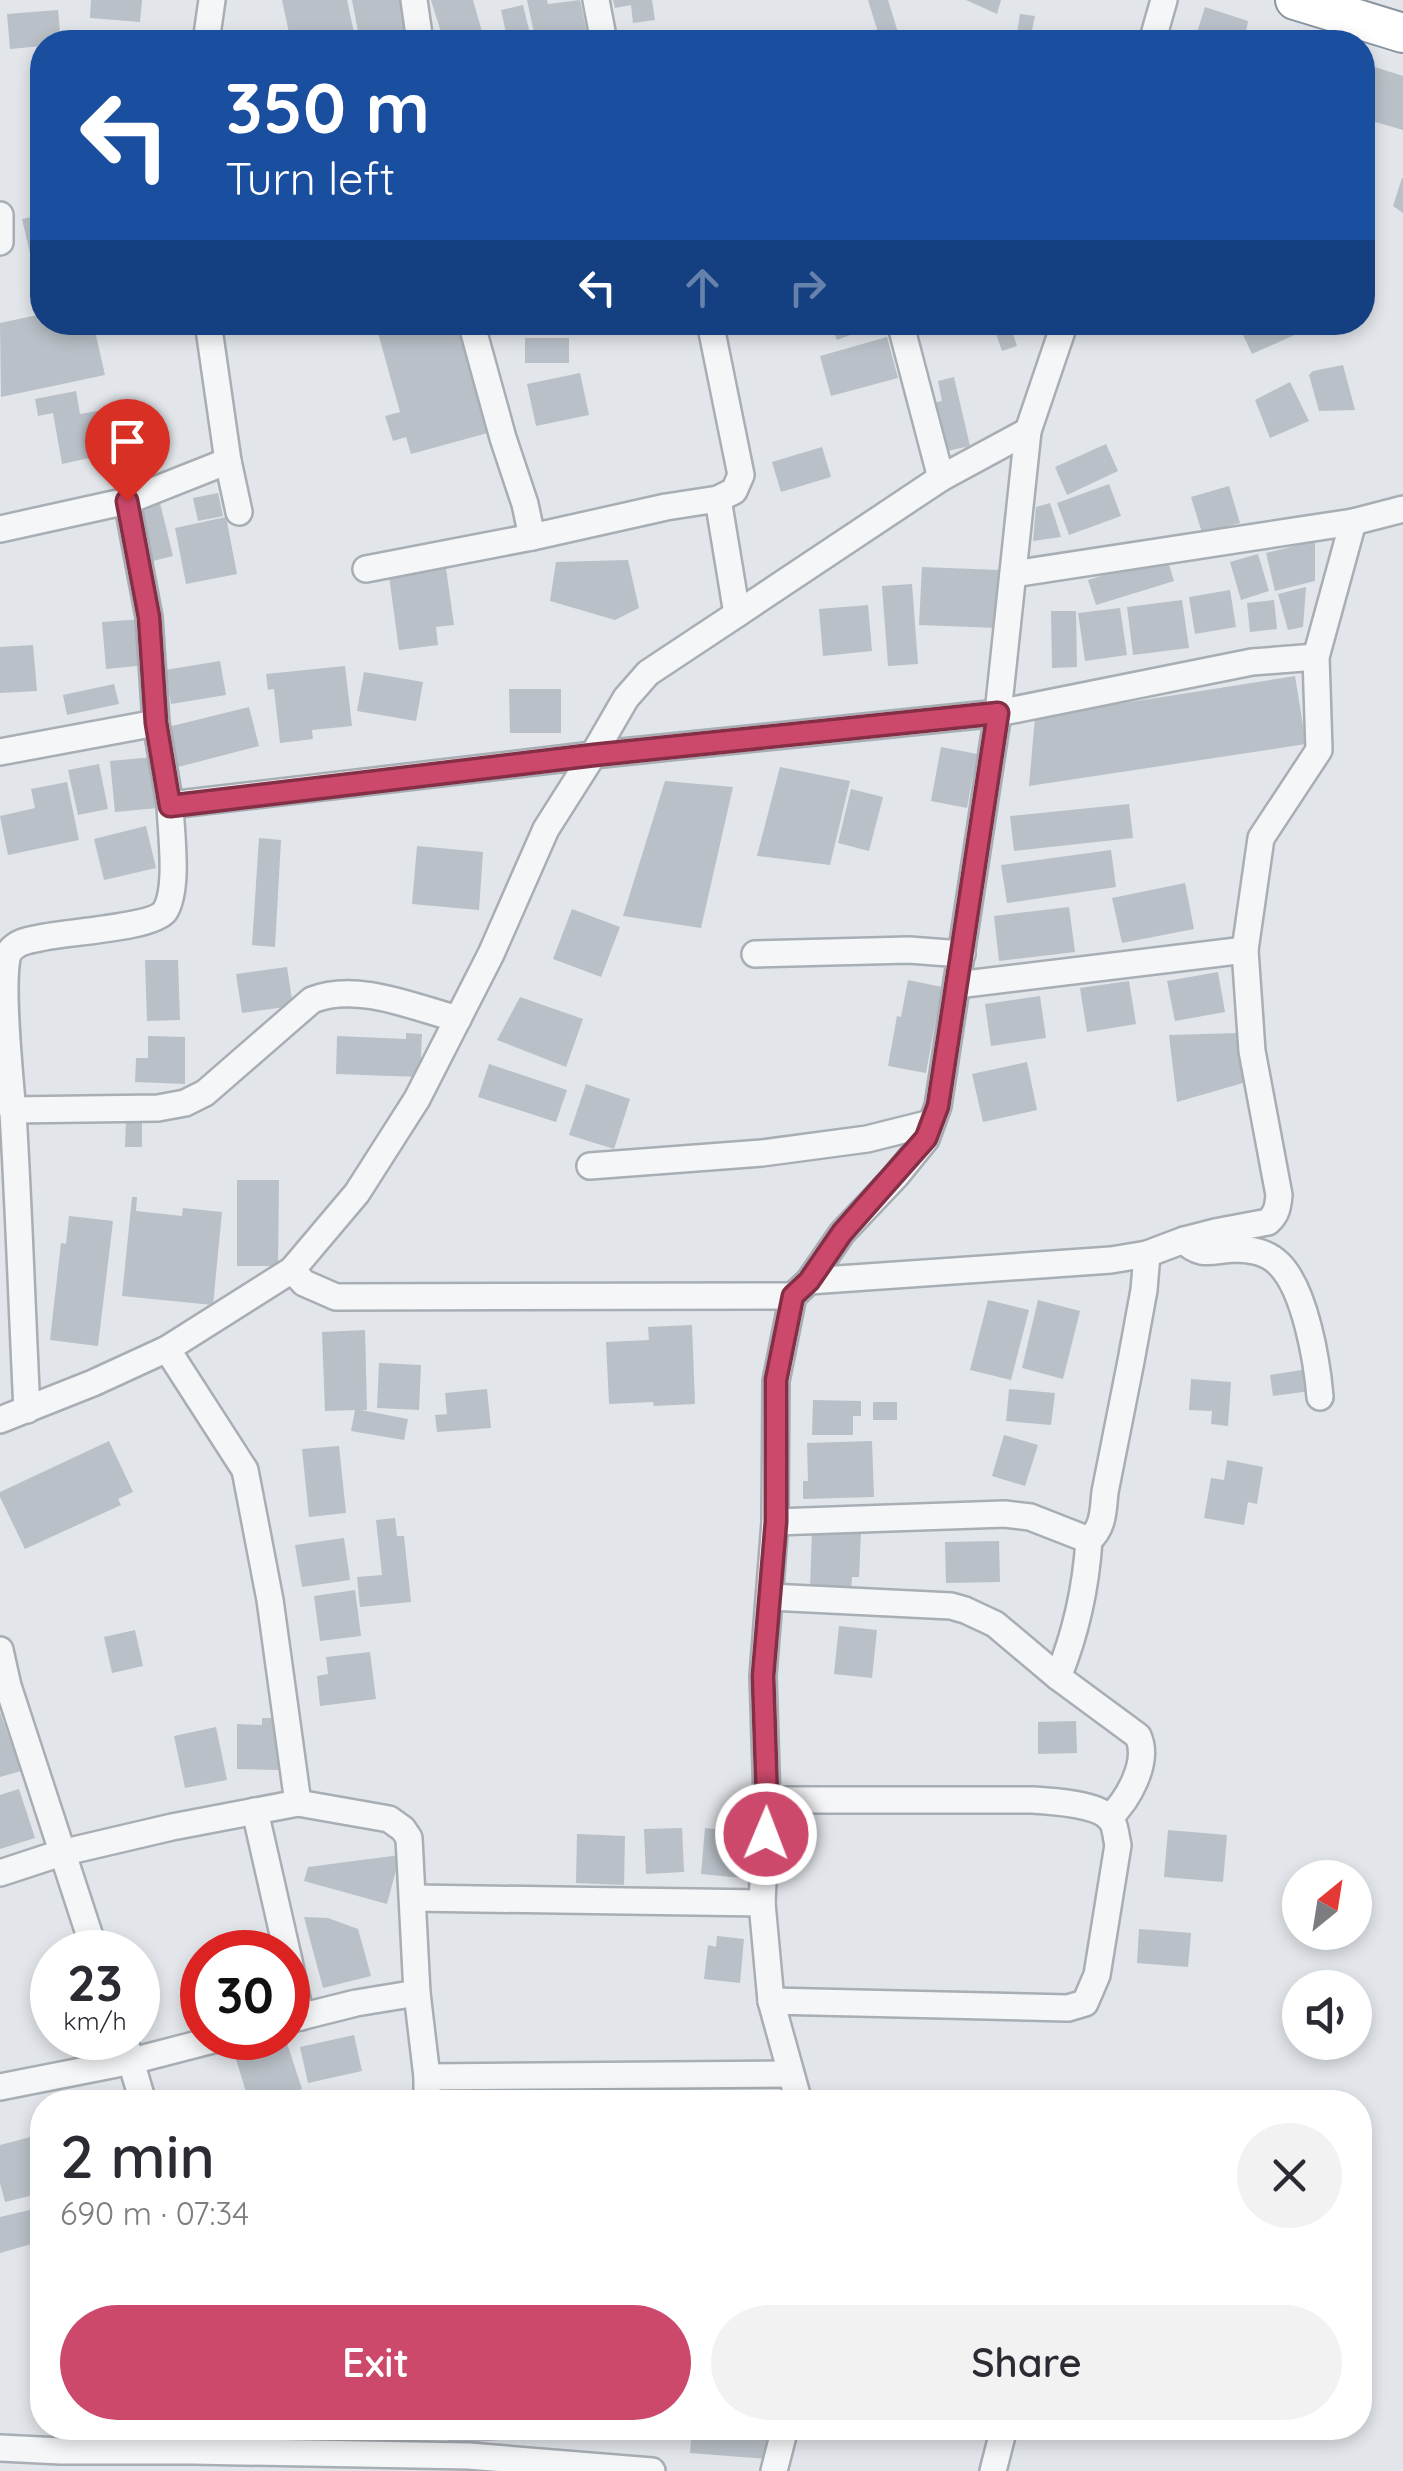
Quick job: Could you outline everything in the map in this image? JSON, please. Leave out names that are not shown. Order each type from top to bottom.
[{"type":"highway","points":[[1295,0],[1403,33]]},
{"type":"highway","points":[[1343,0],[1403,20]]},
{"type":"street","points":[[208,30],[212,0]]},
{"type":"street","points":[[414,0],[418,30]]},
{"type":"street","points":[[596,0],[602,30]]},
{"type":"street","points":[[1155,30],[1164,0]]},
{"type":"street","points":[[0,215],[0,242]]},
{"type":"street","points":[[210,335],[239,512]]},
{"type":"street","points":[[475,335],[532,537]]},
{"type":"street","points":[[366,570],[718,499],[734,491],[741,476],[713,335]]},
{"type":"street","points":[[903,335],[941,478]]},
{"type":"street","points":[[795,2090],[771,2001],[762,1903],[767,1800],[763,1676],[776,1522],[776,1380],[801,1288],[842,1233],[926,1138],[938,1106],[998,713],[1028,431],[1061,335]]},
{"type":"street","points":[[0,1420],[166,1349],[292,1270],[357,1193],[417,1099],[491,954],[546,829],[626,698],[648,674],[941,478],[1028,431]]},
{"type":"street","points":[[0,529],[127,501],[228,461]]},
{"type":"street","points":[[718,499],[737,614]]},
{"type":"street","points":[[27,1410],[12,1110],[2,1031],[2,969],[8,953],[20,942],[136,926],[160,916],[172,886],[170,806],[156,723],[149,617],[127,501]]},
{"type":"street","points":[[1013,574],[1353,522],[1403,510]]},
{"type":"street","points":[[292,1270],[304,1282],[336,1298],[801,1288],[1111,1260],[1268,1222],[1278,1206],[1279,1194],[1252,1051],[1245,950],[1261,838],[1319,750],[1316,657],[1353,522]]},
{"type":"street","points":[[170,806],[594,755],[998,713],[1252,662],[1316,657]]},
{"type":"street","points":[[0,752],[156,723]]},
{"type":"street","points":[[755,954],[909,950],[962,954]]},
{"type":"street","points":[[957,985],[1245,950]]},
{"type":"street","points":[[12,1110],[158,1108],[185,1103],[205,1093],[312,1000],[331,994],[364,994],[458,1018]]},
{"type":"street","points":[[590,1166],[867,1139],[931,1123]]},
{"type":"street","points":[[1184,1240],[1198,1252],[1252,1250],[1269,1256],[1282,1267],[1306,1318],[1320,1397]]},
{"type":"street","points":[[1058,1677],[1086,1581],[1089,1540],[1102,1521],[1144,1290],[1147,1254]]},
{"type":"street","points":[[166,1349],[245,1470],[270,1600],[298,1803]]},
{"type":"street","points":[[776,1522],[1005,1514],[1030,1517],[1089,1540]]},
{"type":"street","points":[[770,1597],[951,1606],[995,1624],[1058,1677],[1134,1732],[1141,1742],[1142,1752],[1130,1792],[1109,1818]]},
{"type":"street","points":[[0,1650],[4,1688],[88,1930]]},
{"type":"street","points":[[767,1800],[1034,1800],[1105,1814],[1114,1824],[1118,1846],[1097,1975],[1085,2003],[1068,2008],[771,2001]]},
{"type":"street","points":[[0,1873],[61,1852],[298,1803],[382,1818],[396,1823],[409,1838],[416,1993],[427,2090],[790,2074]]},
{"type":"street","points":[[255,1812],[282,1930]]},
{"type":"street","points":[[413,1898],[762,1903]]},
{"type":"street","points":[[310,2015],[416,1993]]},
{"type":"street","points":[[0,2087],[91,2060]]},
{"type":"street","points":[[131,2060],[140,2090]]},
{"type":"street","points":[[0,2448],[104,2461],[187,2440]]},
{"type":"street","points":[[199,2440],[379,2462],[652,2471]]},
{"type":"street","points":[[774,2471],[782,2440]]},
{"type":"street","points":[[993,2471],[1001,2440]]},
{"type":"building","points":[[91,0],[142,0],[140,22],[90,18]]},
{"type":"building","points":[[282,0],[347,0],[353,30],[288,30]]},
{"type":"building","points":[[352,0],[403,0],[408,30],[358,30]]},
{"type":"building","points":[[431,0],[473,0],[482,30],[440,30]]},
{"type":"building","points":[[527,0],[547,0],[548,4],[580,0],[586,30],[533,30]]},
{"type":"building","points":[[613,0],[652,0],[655,20],[633,23],[631,5],[615,8]]},
{"type":"building","points":[[868,0],[888,0],[897,30],[877,30]]},
{"type":"building","points":[[966,0],[1001,0],[997,14]]},
{"type":"building","points":[[523,5],[529,30],[505,30],[501,10]]},
{"type":"building","points":[[1205,7],[1248,21],[1246,30],[1198,30]]},
{"type":"building","points":[[58,10],[60,30],[30,30],[30,47],[10,49],[7,14]]},
{"type":"building","points":[[1020,14],[1035,16],[1032,30],[1017,30]]},
{"type":"building","points":[[1375,67],[1403,76],[1403,130],[1375,122]]},
{"type":"building","points":[[1403,178],[1403,213],[1393,206]]},
{"type":"building","points":[[30,217],[30,253],[22,219]]},
{"type":"building","points":[[30,317],[30,335],[96,335],[105,375],[1,397],[0,323]]},
{"type":"building","points":[[379,335],[468,335],[495,431],[411,454],[406,437],[393,441],[385,416],[400,412]]},
{"type":"building","points":[[996,335],[1013,335],[1017,346],[1002,351]]},
{"type":"building","points":[[1243,335],[1294,335],[1252,354]]},
{"type":"building","points":[[887,337],[898,378],[831,396],[820,356]]},
{"type":"building","points":[[525,338],[569,338],[569,363],[525,363]]},
{"type":"building","points":[[1343,365],[1355,410],[1319,411],[1309,375]]},
{"type":"building","points":[[580,373],[589,415],[536,426],[527,384]]},
{"type":"building","points":[[954,377],[970,446],[943,452],[932,403],[942,401],[938,381]]},
{"type":"building","points":[[1290,382],[1309,421],[1270,438],[1255,400]]},
{"type":"building","points":[[76,391],[80,414],[115,408],[122,451],[62,464],[53,413],[38,416],[35,399]]},
{"type":"building","points":[[1106,444],[1118,471],[1067,495],[1055,467]]},
{"type":"building","points":[[822,447],[831,477],[781,492],[772,462]]},
{"type":"building","points":[[1109,484],[1121,516],[1069,535],[1057,503]]},
{"type":"building","points":[[1229,486],[1240,523],[1202,533],[1191,497]]},
{"type":"building","points":[[218,493],[223,516],[198,521],[193,498]]},
{"type":"building","points":[[160,503],[173,556],[149,562],[136,509]]},
{"type":"building","points":[[1050,503],[1061,537],[1033,541],[1036,507]]},
{"type":"building","points":[[226,517],[237,574],[186,584],[175,528]]},
{"type":"building","points":[[1315,541],[1315,581],[1275,591],[1266,553]]},
{"type":"building","points":[[1258,554],[1269,591],[1241,600],[1230,562]]},
{"type":"building","points":[[1166,555],[1174,581],[1096,605],[1088,580]]},
{"type":"building","points":[[628,560],[639,608],[615,620],[550,601],[556,562]]},
{"type":"building","points":[[922,567],[1000,570],[998,628],[919,625]]},
{"type":"building","points":[[446,568],[454,625],[436,627],[438,645],[399,650],[389,576]]},
{"type":"building","points":[[912,584],[918,664],[888,666],[882,586]]},
{"type":"building","points":[[1306,587],[1303,627],[1288,630],[1278,594]]},
{"type":"building","points":[[1230,590],[1236,627],[1195,634],[1189,597]]},
{"type":"building","points":[[1182,600],[1189,648],[1133,655],[1127,607]]},
{"type":"building","points":[[1274,600],[1277,629],[1250,632],[1247,603]]},
{"type":"building","points":[[868,605],[872,651],[823,656],[819,609]]},
{"type":"building","points":[[1120,608],[1127,655],[1085,661],[1078,613]]},
{"type":"building","points":[[1051,611],[1076,611],[1077,667],[1052,668]]},
{"type":"building","points":[[143,619],[147,665],[106,669],[102,622]]},
{"type":"building","points":[[33,645],[37,691],[0,693],[0,647]]},
{"type":"building","points":[[220,661],[226,695],[171,704],[165,670]]},
{"type":"building","points":[[345,666],[352,726],[312,730],[313,739],[280,743],[274,689],[268,690],[266,674]]},
{"type":"building","points":[[364,672],[423,682],[416,721],[357,711]]},
{"type":"building","points":[[1295,676],[1306,744],[1029,786],[1035,717]]},
{"type":"building","points":[[114,684],[119,704],[67,715],[63,695]]},
{"type":"building","points":[[509,689],[561,689],[561,733],[510,733]]},
{"type":"building","points":[[249,707],[259,746],[178,767],[168,727]]},
{"type":"building","points":[[941,747],[977,754],[967,808],[931,801]]},
{"type":"building","points":[[154,757],[158,808],[115,812],[110,761]]},
{"type":"building","points":[[99,764],[108,809],[78,815],[68,770]]},
{"type":"building","points":[[780,767],[850,781],[830,865],[757,856]]},
{"type":"building","points":[[665,781],[733,787],[701,928],[623,916]]},
{"type":"building","points":[[67,782],[79,840],[8,855],[0,816],[35,808],[31,789]]},
{"type":"building","points":[[851,789],[883,797],[869,851],[838,843]]},
{"type":"building","points":[[1129,804],[1133,838],[1014,851],[1010,816]]},
{"type":"building","points":[[146,826],[156,868],[104,880],[94,839]]},
{"type":"building","points":[[259,838],[281,840],[275,947],[252,945]]},
{"type":"building","points":[[417,846],[483,852],[479,910],[412,904]]},
{"type":"building","points":[[1111,850],[1116,887],[1007,903],[1001,865]]},
{"type":"building","points":[[1185,883],[1194,929],[1122,943],[1112,898]]},
{"type":"building","points":[[1069,907],[1075,952],[999,961],[994,916]]},
{"type":"building","points":[[572,909],[620,927],[601,977],[553,959]]},
{"type":"building","points":[[145,960],[178,960],[180,1020],[147,1021]]},
{"type":"building","points":[[287,967],[293,1006],[242,1013],[236,974]]},
{"type":"building","points":[[1218,972],[1225,1012],[1175,1021],[1167,981]]},
{"type":"building","points":[[908,980],[942,987],[926,1073],[888,1066]]},
{"type":"building","points":[[1129,981],[1136,1024],[1087,1032],[1080,988]]},
{"type":"building","points":[[1040,996],[1046,1038],[991,1046],[985,1004]]},
{"type":"building","points":[[520,997],[583,1019],[566,1067],[497,1040]]},
{"type":"building","points":[[406,1033],[422,1034],[420,1077],[336,1074],[337,1036],[406,1039]]},
{"type":"building","points":[[1239,1033],[1243,1083],[1177,1102],[1169,1035]]},
{"type":"building","points":[[148,1036],[185,1037],[185,1084],[135,1082],[136,1058],[148,1058]]},
{"type":"building","points":[[1027,1062],[1037,1110],[983,1122],[972,1074]]},
{"type":"building","points":[[489,1064],[567,1090],[556,1122],[478,1097]]},
{"type":"building","points":[[586,1084],[630,1099],[614,1149],[569,1135]]},
{"type":"building","points":[[126,1118],[142,1118],[142,1147],[125,1147]]},
{"type":"building","points":[[237,1180],[279,1180],[278,1266],[237,1266]]},
{"type":"building","points":[[132,1197],[137,1197],[136,1211],[182,1216],[183,1208],[222,1212],[213,1305],[122,1296]]},
{"type":"building","points":[[69,1216],[113,1221],[98,1346],[50,1340],[61,1243],[66,1244]]},
{"type":"building","points":[[988,1300],[1029,1310],[1011,1380],[970,1370]]},
{"type":"building","points":[[1038,1300],[1080,1311],[1063,1379],[1022,1368]]},
{"type":"building","points":[[692,1325],[695,1404],[609,1404],[606,1342],[649,1340],[648,1327]]},
{"type":"building","points":[[365,1330],[367,1410],[361,1410],[408,1419],[404,1440],[351,1431],[355,1410],[325,1411],[322,1332]]},
{"type":"building","points":[[379,1363],[421,1365],[419,1410],[377,1408]]},
{"type":"building","points":[[1308,1369],[1311,1391],[1273,1396],[1270,1375]]},
{"type":"building","points":[[1191,1379],[1231,1382],[1228,1426],[1211,1424],[1212,1411],[1189,1410]]},
{"type":"building","points":[[487,1389],[491,1428],[437,1432],[435,1415],[447,1414],[445,1393]]},
{"type":"building","points":[[1009,1389],[1055,1393],[1051,1425],[1006,1421]]},
{"type":"building","points":[[813,1400],[861,1401],[861,1416],[853,1416],[853,1435],[812,1435]]},
{"type":"building","points":[[873,1402],[897,1402],[897,1420],[873,1420]]},
{"type":"building","points":[[1004,1435],[1038,1445],[1025,1486],[992,1476]]},
{"type":"building","points":[[109,1441],[133,1492],[118,1499],[121,1505],[25,1549],[0,1492]]},
{"type":"building","points":[[872,1441],[874,1497],[803,1499],[803,1481],[808,1481],[807,1443]]},
{"type":"building","points":[[339,1446],[346,1513],[309,1517],[302,1449]]},
{"type":"building","points":[[1227,1460],[1263,1467],[1257,1504],[1248,1502],[1244,1525],[1204,1518],[1211,1478],[1224,1480]]},
{"type":"building","points":[[395,1518],[397,1536],[404,1536],[411,1602],[360,1607],[357,1577],[382,1575],[376,1520]]},
{"type":"building","points":[[812,1530],[861,1532],[859,1577],[852,1577],[851,1592],[810,1590]]},
{"type":"building","points":[[344,1538],[350,1580],[302,1587],[295,1545]]},
{"type":"building","points":[[999,1541],[1000,1582],[946,1583],[945,1542]]},
{"type":"building","points":[[355,1590],[361,1636],[320,1641],[314,1596]]},
{"type":"building","points":[[839,1626],[877,1630],[872,1678],[834,1674]]},
{"type":"building","points":[[135,1630],[143,1666],[112,1673],[104,1637]]},
{"type":"building","points":[[370,1652],[376,1699],[320,1706],[317,1676],[328,1674],[326,1657]]},
{"type":"building","points":[[0,1712],[21,1771],[0,1777]]},
{"type":"building","points":[[262,1718],[280,1718],[279,1770],[237,1769],[237,1724],[262,1725]]},
{"type":"building","points":[[1076,1721],[1077,1753],[1038,1754],[1038,1722]]},
{"type":"building","points":[[216,1727],[227,1780],[185,1788],[174,1736]]},
{"type":"building","points":[[19,1789],[35,1838],[0,1849],[0,1795]]},
{"type":"building","points":[[682,1828],[684,1872],[646,1874],[644,1829]]},
{"type":"building","points":[[705,1828],[746,1832],[742,1878],[701,1874]]},
{"type":"building","points":[[1168,1830],[1227,1835],[1223,1882],[1164,1877]]},
{"type":"building","points":[[577,1834],[625,1836],[624,1885],[576,1883]]},
{"type":"building","points":[[400,1855],[387,1904],[304,1881],[308,1867]]},
{"type":"building","points":[[304,1917],[328,1918],[358,1929],[371,1976],[323,1988]]},
{"type":"building","points":[[1139,1929],[1191,1933],[1188,1967],[1137,1963]]},
{"type":"building","points":[[717,1936],[744,1939],[740,1983],[704,1979],[708,1945],[716,1947]]},
{"type":"building","points":[[354,2035],[362,2071],[308,2083],[303,2060],[310,2060],[310,2045]]},
{"type":"building","points":[[236,2060],[293,2060],[302,2089],[299,2090],[245,2090]]},
{"type":"building","points":[[30,2137],[30,2196],[5,2202],[0,2183],[0,2145]]},
{"type":"building","points":[[30,2210],[30,2244],[0,2253],[0,2217]]},
{"type":"building","points":[[448,2440],[500,2440],[448,2444]]},
{"type":"building","points":[[691,2440],[769,2440],[767,2459],[690,2453]]},
{"type":"route","points":[[127,501],[149,617],[156,723],[170,806],[594,755],[998,713],[938,1106],[926,1138],[842,1233],[809,1281],[793,1296],[776,1380],[776,1522],[763,1676],[766,1834]]}]
